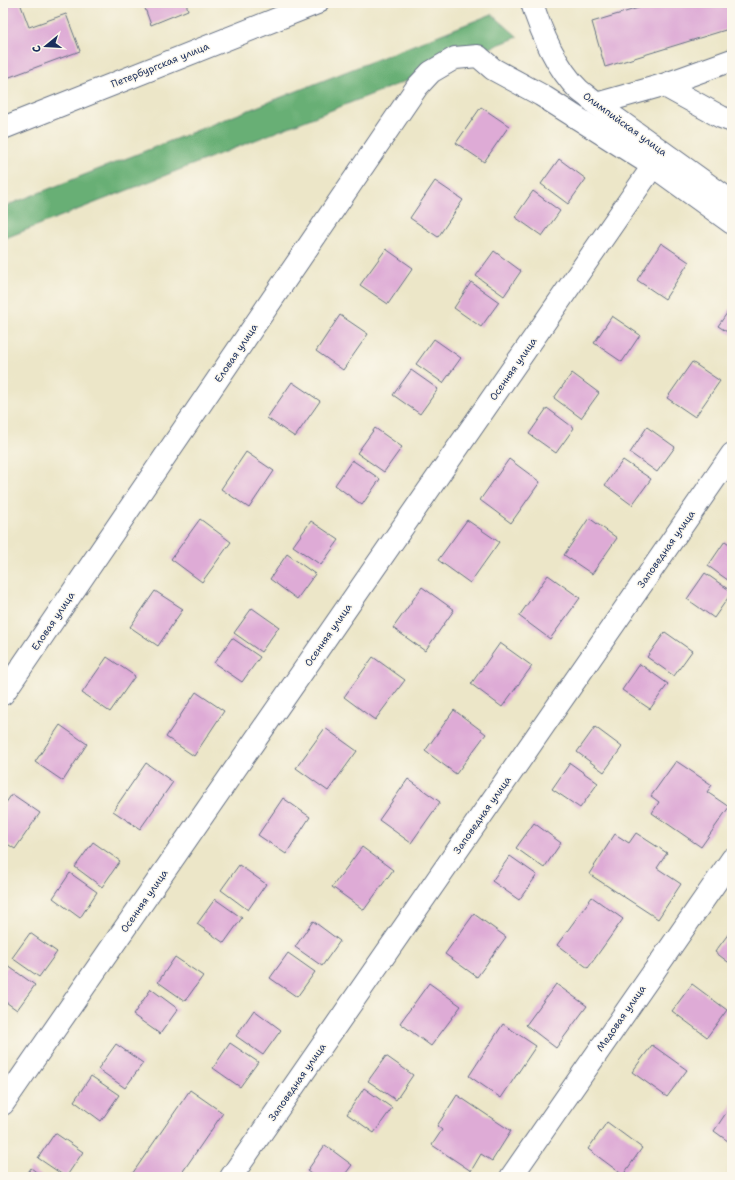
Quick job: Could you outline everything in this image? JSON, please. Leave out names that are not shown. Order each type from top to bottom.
[{"type":"street","name":"Петербургская улица","points":[[3,128],[317,3]]},
{"type":"street","name":"Олимпийская улица","points":[[532,3],[549,46],[562,69],[578,89],[596,104],[732,202]]},
{"type":"street","name":"Еловая улица","points":[[3,694],[417,88],[431,72],[454,58],[478,56],[493,69]]},
{"type":"street","points":[[596,104],[663,85],[732,60]]},
{"type":"street","name":"Олимпийская улица","points":[[493,69],[541,95],[653,166],[732,223]]},
{"type":"street","points":[[663,85],[721,117],[732,121]]},
{"type":"street","name":"Осенняя улица","points":[[3,1104],[653,166]]},
{"type":"street","name":"Заповедная улица","points":[[231,1177],[732,454]]},
{"type":"street","name":"Медовая улица","points":[[511,1177],[732,859]]},
{"type":"green space","points":[[492,14],[518,37],[3,239],[3,207]]},
{"type":"building","points":[[3,3],[20,3],[29,27],[66,14],[80,51],[7,78],[3,69]]},
{"type":"building","points":[[143,3],[186,3],[188,10],[151,25]]},
{"type":"building","points":[[655,3],[732,3],[732,28],[605,67],[592,22]]},
{"type":"building","points":[[481,107],[509,126],[484,162],[456,143]]},
{"type":"building","points":[[559,159],[586,179],[568,204],[541,184]]},
{"type":"building","points":[[435,181],[463,200],[438,237],[410,218]]},
{"type":"building","points":[[533,191],[560,211],[542,236],[515,217]]},
{"type":"building","points":[[661,243],[689,262],[665,299],[637,280]]},
{"type":"building","points":[[386,249],[413,268],[388,304],[360,285]]},
{"type":"building","points":[[494,251],[521,271],[504,296],[476,276]]},
{"type":"building","points":[[471,282],[499,302],[481,327],[454,308]]},
{"type":"building","points":[[732,306],[732,335],[718,326]]},
{"type":"building","points":[[340,315],[368,334],[343,370],[316,351]]},
{"type":"building","points":[[612,316],[640,335],[622,362],[594,343]]},
{"type":"building","points":[[434,339],[461,358],[443,383],[416,364]]},
{"type":"building","points":[[692,362],[720,381],[695,417],[667,398]]},
{"type":"building","points":[[411,370],[438,389],[420,414],[393,395]]},
{"type":"building","points":[[572,373],[599,393],[581,418],[554,398]]},
{"type":"building","points":[[292,382],[320,401],[295,437],[267,418]]},
{"type":"building","points":[[547,408],[574,428],[556,453],[529,434]]},
{"type":"building","points":[[647,427],[675,447],[657,472],[630,453]]},
{"type":"building","points":[[375,428],[402,447],[384,472],[357,453]]},
{"type":"building","points":[[246,452],[274,471],[249,508],[221,489]]},
{"type":"building","points":[[509,459],[540,482],[511,523],[480,500]]},
{"type":"building","points":[[352,460],[380,479],[362,505],[335,485]]},
{"type":"building","points":[[623,460],[651,479],[632,505],[605,485]]},
{"type":"building","points":[[589,518],[617,538],[592,574],[564,555]]},
{"type":"building","points":[[200,519],[231,542],[202,582],[171,559]]},
{"type":"building","points":[[467,520],[499,542],[470,583],[438,560]]},
{"type":"building","points":[[311,521],[339,540],[321,565],[293,546]]},
{"type":"building","points":[[725,541],[732,546],[732,583],[708,566]]},
{"type":"building","points":[[287,554],[315,574],[297,599],[270,579]]},
{"type":"building","points":[[705,573],[732,592],[714,618],[687,599]]},
{"type":"building","points":[[548,575],[580,598],[550,639],[519,616]]},
{"type":"building","points":[[422,587],[454,610],[425,651],[393,628]]},
{"type":"building","points":[[155,591],[183,609],[158,646],[130,627]]},
{"type":"building","points":[[252,608],[279,627],[261,652],[234,633]]},
{"type":"building","points":[[665,632],[692,651],[674,676],[647,657]]},
{"type":"building","points":[[232,638],[260,657],[242,682],[214,663]]},
{"type":"building","points":[[500,643],[532,666],[502,707],[471,684]]},
{"type":"building","points":[[107,657],[135,676],[110,712],[82,693]]},
{"type":"building","points":[[373,657],[405,680],[375,720],[344,697]]},
{"type":"building","points":[[640,664],[668,684],[650,709],[622,690]]},
{"type":"building","points":[[196,692],[224,711],[194,756],[166,737]]},
{"type":"building","points":[[454,710],[486,734],[456,774],[425,751]]},
{"type":"building","points":[[60,725],[87,744],[63,781],[35,762]]},
{"type":"building","points":[[595,727],[622,747],[604,772],[577,752]]},
{"type":"building","points":[[325,728],[357,751],[328,791],[296,768]]},
{"type":"building","points":[[676,761],[712,785],[707,792],[729,807],[701,847],[652,813],[659,802],[651,796]]},
{"type":"building","points":[[146,763],[173,782],[140,829],[113,811]]},
{"type":"building","points":[[570,763],[598,783],[580,808],[552,789]]},
{"type":"building","points":[[408,779],[440,802],[411,843],[379,820]]},
{"type":"building","points":[[12,794],[40,813],[15,849],[3,841],[3,807]]},
{"type":"building","points":[[283,798],[310,817],[286,854],[258,835]]},
{"type":"building","points":[[534,823],[561,843],[544,868],[516,848]]},
{"type":"building","points":[[636,833],[667,853],[657,868],[681,884],[658,919],[589,874],[615,834],[629,843]]},
{"type":"building","points":[[93,842],[120,861],[102,887],[75,867]]},
{"type":"building","points":[[362,847],[393,870],[364,910],[332,887]]},
{"type":"building","points":[[510,856],[537,875],[519,900],[492,881]]},
{"type":"building","points":[[239,865],[266,884],[248,910],[221,890]]},
{"type":"building","points":[[70,873],[97,892],[80,918],[53,898]]},
{"type":"building","points":[[592,897],[623,919],[588,968],[557,945]]},
{"type":"building","points":[[215,899],[242,918],[224,943],[197,924]]},
{"type":"building","points":[[474,914],[506,937],[477,977],[445,954]]},
{"type":"building","points":[[313,921],[340,941],[322,966],[295,947]]},
{"type":"building","points":[[732,929],[732,965],[715,952]]},
{"type":"building","points":[[30,933],[57,952],[39,977],[12,958]]},
{"type":"building","points":[[288,953],[315,972],[297,997],[270,978]]},
{"type":"building","points":[[175,957],[203,976],[185,1001],[158,982]]},
{"type":"building","points":[[8,966],[35,985],[17,1010],[3,1000],[3,972]]},
{"type":"building","points":[[429,983],[461,1006],[431,1046],[400,1023]]},
{"type":"building","points":[[556,984],[587,1006],[556,1048],[526,1025]]},
{"type":"building","points":[[692,984],[727,1010],[707,1037],[672,1011]]},
{"type":"building","points":[[151,989],[178,1009],[160,1034],[133,1015]]},
{"type":"building","points":[[254,1010],[281,1030],[263,1055],[236,1036]]},
{"type":"building","points":[[503,1024],[536,1046],[501,1098],[469,1076]]},
{"type":"building","points":[[230,1043],[258,1062],[240,1087],[213,1068]]},
{"type":"building","points":[[116,1044],[143,1063],[125,1088],[98,1069]]},
{"type":"building","points":[[652,1045],[687,1070],[667,1097],[632,1072]]},
{"type":"building","points":[[386,1056],[413,1075],[396,1100],[368,1081]]},
{"type":"building","points":[[91,1076],[119,1095],[101,1121],[74,1101]]},
{"type":"building","points":[[364,1088],[392,1108],[374,1133],[347,1114]]},
{"type":"building","points":[[190,1090],[223,1113],[179,1177],[130,1177]]},
{"type":"building","points":[[457,1095],[511,1131],[492,1161],[481,1154],[471,1171],[432,1145],[442,1130],[437,1126]]},
{"type":"building","points":[[732,1104],[732,1144],[714,1131]]},
{"type":"building","points":[[607,1122],[642,1148],[623,1175],[588,1149]]},
{"type":"building","points":[[55,1133],[83,1152],[66,1177],[38,1158]]},
{"type":"building","points":[[325,1145],[352,1165],[343,1177],[315,1177],[307,1171]]},
{"type":"building","points":[[31,1168],[43,1177],[25,1177]]}]
